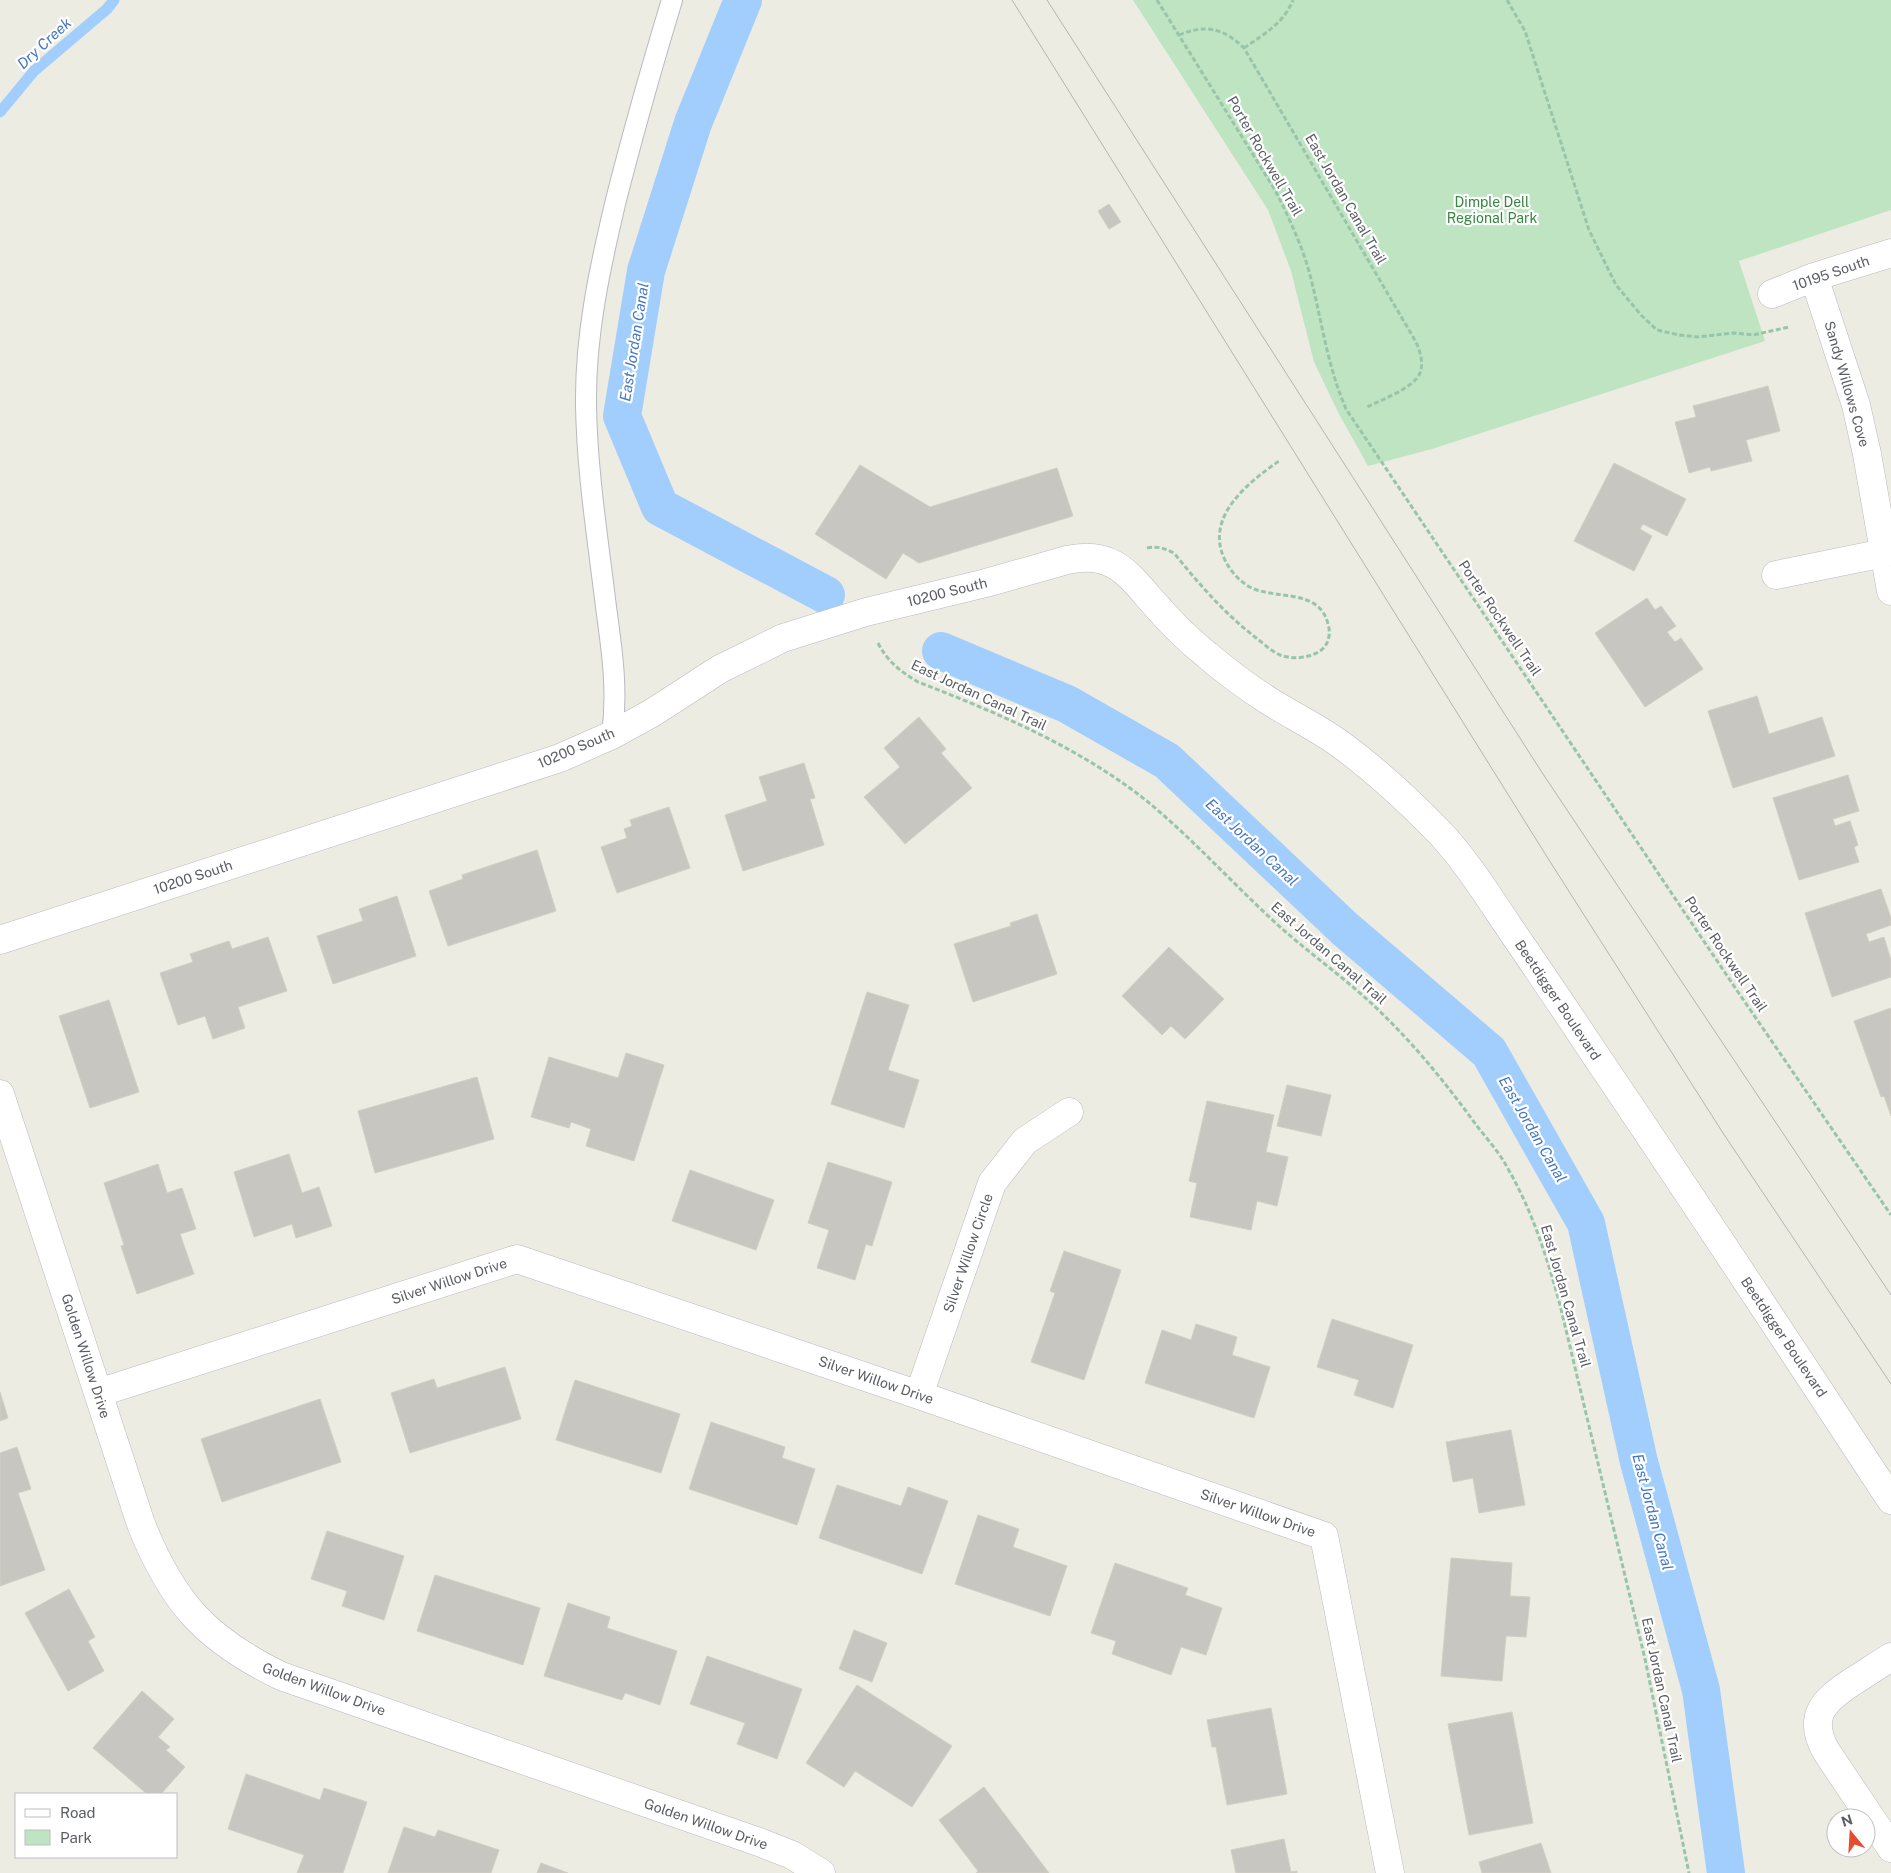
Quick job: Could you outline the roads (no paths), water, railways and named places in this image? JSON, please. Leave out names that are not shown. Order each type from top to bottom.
[{"type":"street","name":"10195 South","points":[[1772,294],[1814,277],[1891,253]]},
{"type":"street","name":"Sandy Willows Cove","points":[[1814,277],[1856,405],[1867,454],[1891,591]]},
{"type":"street","points":[[1776,575],[1884,553]]},
{"type":"street","name":"10200 South","points":[[0,940],[560,758],[652,713],[720,669],[751,653],[806,630],[866,612],[986,583],[1080,557],[1094,557],[1107,560],[1119,566],[1137,582]]},
{"type":"street","name":"Beetdigger Boulevard","points":[[1137,582],[1160,611],[1192,643],[1230,674],[1270,702],[1340,744],[1372,768],[1444,837],[1475,876],[1622,1094],[1891,1500]]},
{"type":"street","name":"Golden Willow Drive","points":[[0,1094],[140,1524],[154,1557],[172,1588],[194,1616],[220,1640],[249,1661],[280,1676],[759,1842],[792,1855],[821,1873]]},
{"type":"street","name":"Silver Willow Circle","points":[[919,1395],[992,1183],[1025,1141],[1069,1112]]},
{"type":"street","name":"Silver Willow Drive","points":[[98,1393],[517,1259],[919,1395],[1324,1536],[1390,1873]]},
{"type":"street","points":[[1891,1657],[1828,1699],[1818,1716],[1817,1729],[1820,1741],[1826,1751],[1891,1848]]},
{"type":"lane","points":[[612,734],[616,705],[615,668],[588,456],[586,402],[589,350],[597,287],[610,225],[628,154],[672,0]]},
{"type":"waterway","name":"Dry Creek","points":[[0,112],[34,71],[107,9],[114,0]]},
{"type":"waterway","name":"East Jordan Canal","points":[[743,0],[693,123],[646,271],[622,416],[660,507],[826,595]]},
{"type":"waterway","name":"East Jordan Canal","points":[[941,651],[1067,704],[1167,761],[1345,929],[1489,1052],[1586,1223],[1639,1462],[1701,1690],[1726,1873]]},
{"type":"tram line","points":[[1012,0],[1549,860],[1723,1133],[1891,1384]]},
{"type":"tram line","points":[[1047,0],[1543,774],[1891,1295]]},
{"type":"park label","name":"Dimple Dell Regional Park","points":[[1492,210]]}]
